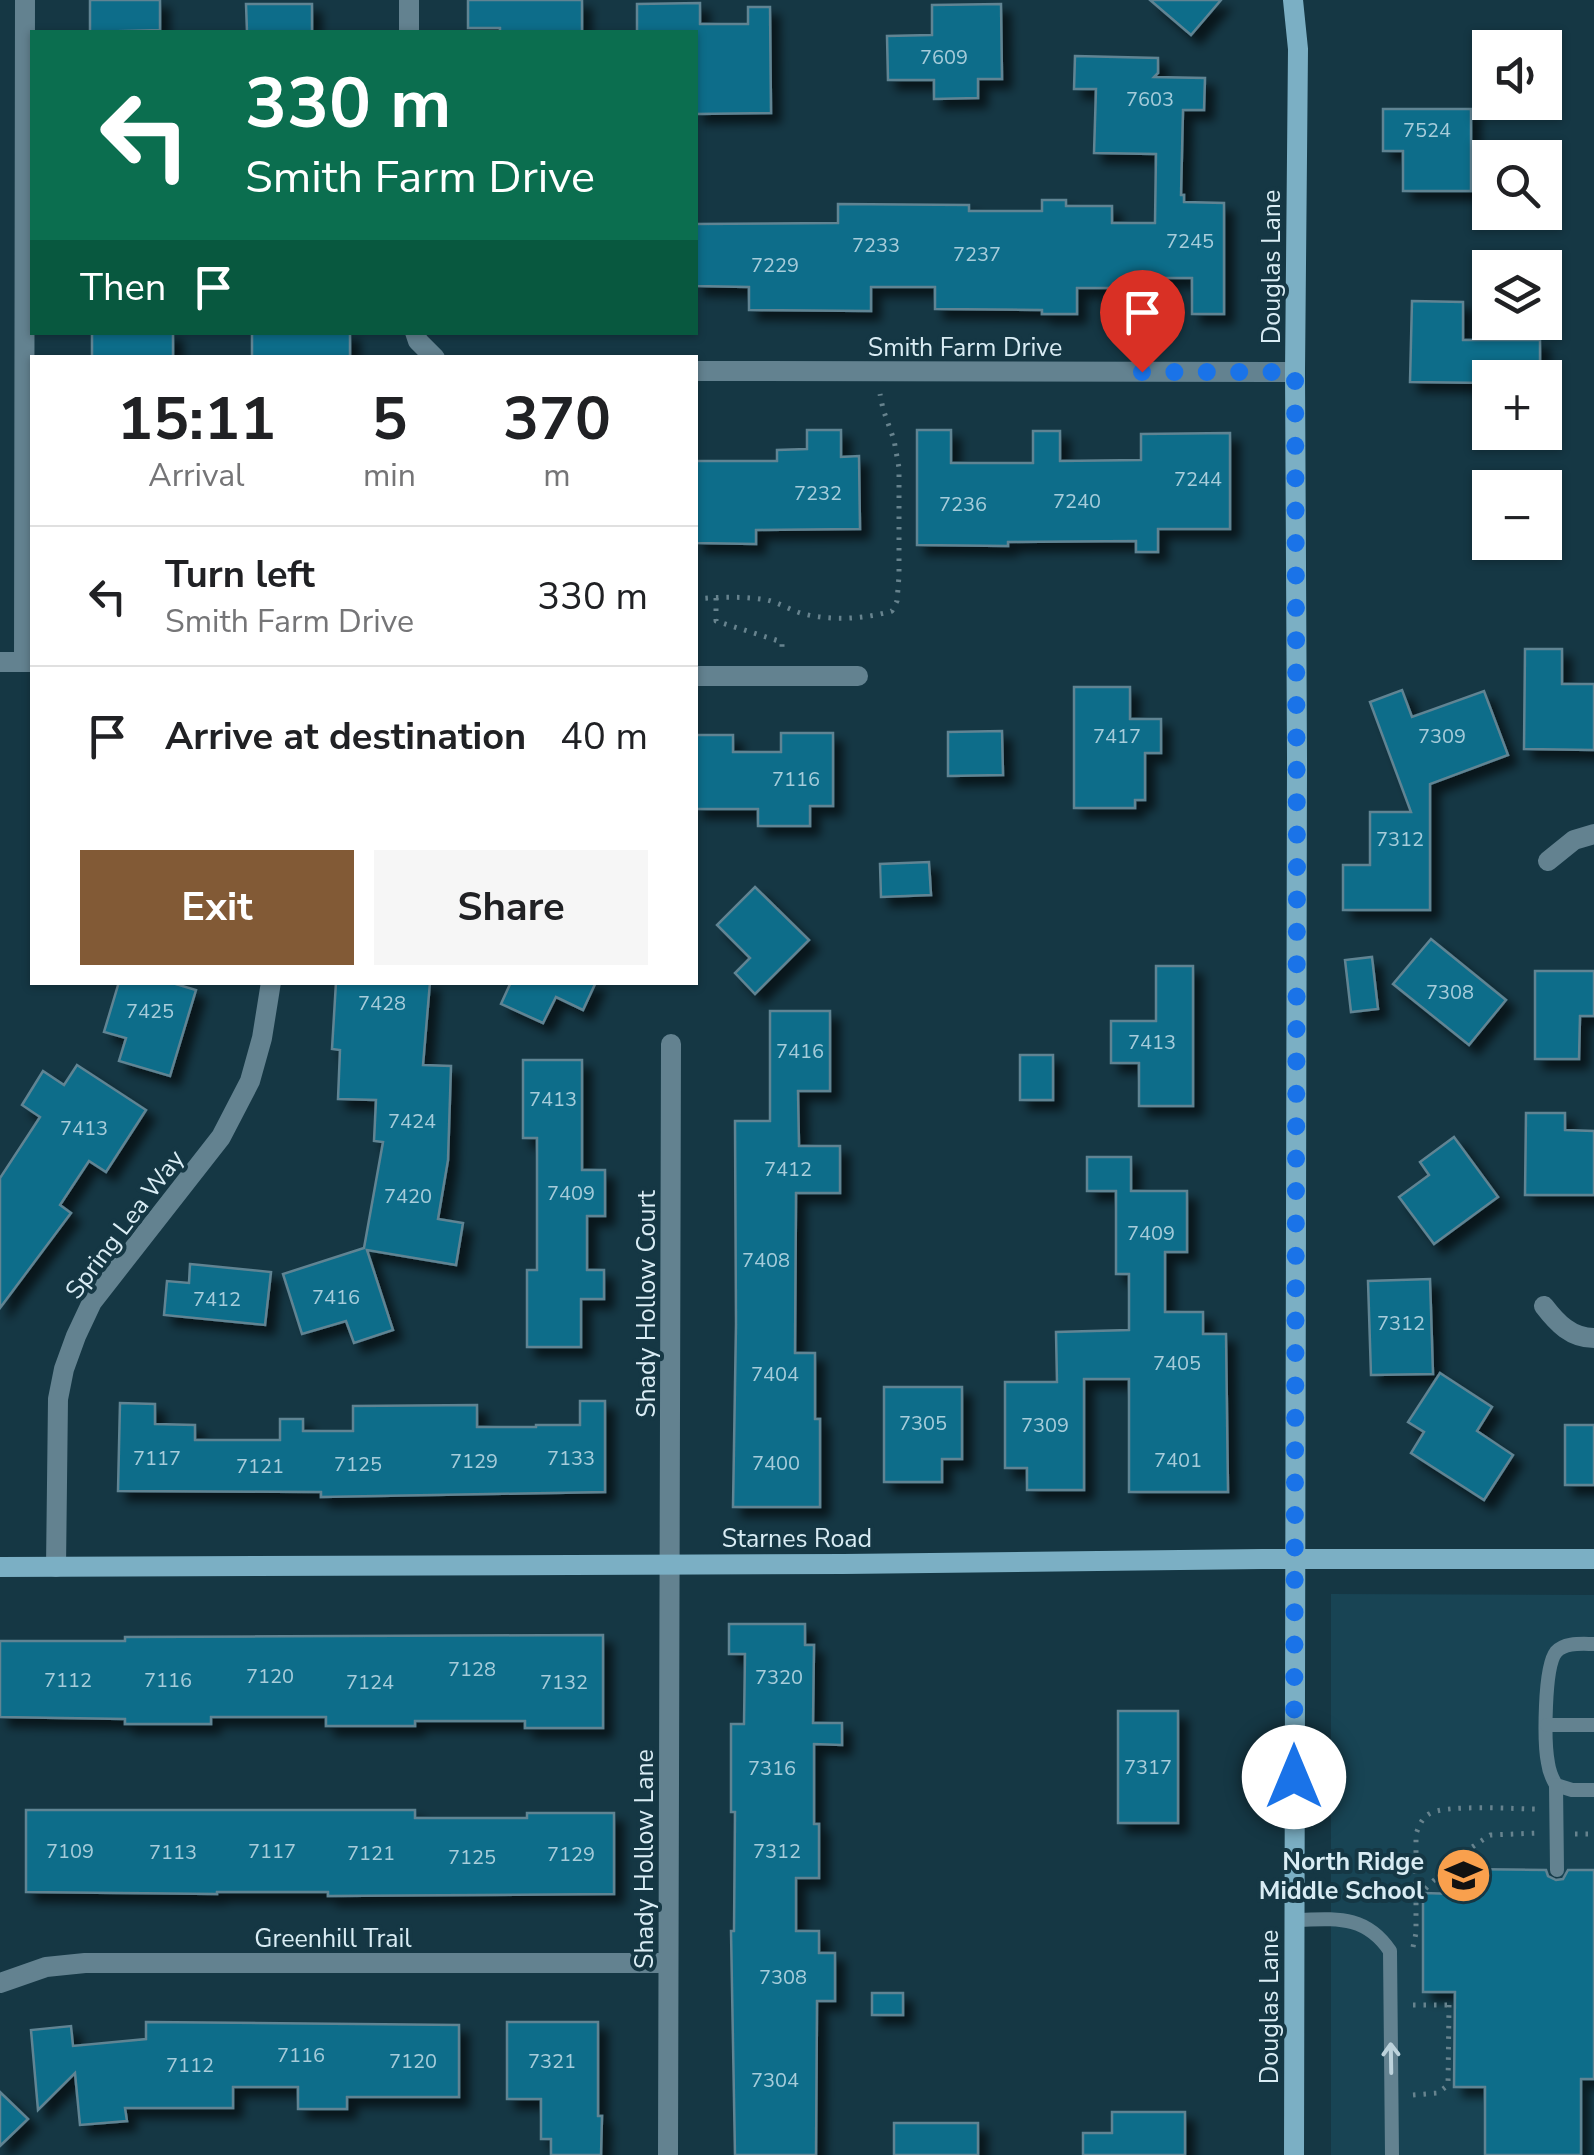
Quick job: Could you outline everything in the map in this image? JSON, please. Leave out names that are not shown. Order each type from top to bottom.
[{"type":"street","points":[[0,662],[28,662],[25,0]]},
{"type":"street","points":[[409,0],[409,30]]},
{"type":"street","name":"Douglas Lane","points":[[1293,0],[1298,49],[1294,2155]]},
{"type":"street","points":[[416,335],[432,355]]},
{"type":"street","name":"Smith Farm Drive","points":[[698,371],[1295,372]]},
{"type":"street","points":[[698,676],[858,676]]},
{"type":"street","points":[[1548,861],[1574,840],[1594,834]]},
{"type":"street","name":"Spring Lea Way","points":[[56,1567],[58,1399],[76,1336],[92,1302],[221,1136],[250,1081],[271,985]]},
{"type":"street","name":"Shady Hollow Court","points":[[671,1044],[671,1563]]},
{"type":"street","points":[[1544,1306],[1559,1325],[1594,1338]]},
{"type":"street","name":"Starnes Road","points":[[0,1567],[1594,1558]]},
{"type":"street","name":"Shady Hollow Lane","points":[[668,2155],[671,1563]]},
{"type":"street","name":"Greenhill Trail","points":[[0,1982],[46,1967],[85,1962],[668,1964]]},
{"type":"lane","points":[[1557,1870],[1556,1785],[1547,1759],[1547,1674],[1557,1651],[1566,1646],[1594,1644]]},
{"type":"lane","points":[[1547,1724],[1594,1725]]},
{"type":"lane","points":[[1556,1785],[1594,1790]]},
{"type":"lane","points":[[1294,1920],[1357,1922],[1378,1934],[1390,1950],[1392,2155]]},
{"type":"path","points":[[698,600],[768,600],[803,614],[834,618],[892,612],[899,576],[899,468],[881,400],[880,372]]},
{"type":"path","points":[[716,598],[716,622],[782,642],[783,676]]},
{"type":"path","points":[[1413,1947],[1416,1834],[1428,1814],[1446,1809],[1557,1810]]},
{"type":"path","points":[[1416,1898],[1460,1856],[1490,1835],[1594,1834]]},
{"type":"path","points":[[1413,2005],[1452,2005],[1448,2085],[1438,2093],[1413,2095]]},
{"type":"shaded area","name":"North Ridge Middle School","points":[[1331,1594],[1594,1595],[1594,2155],[1331,2155]]},
{"type":"building","points":[[90,0],[160,0],[160,30],[90,30]]},
{"type":"building","points":[[468,0],[582,0],[582,30],[468,28]]},
{"type":"building","points":[[1150,0],[1221,0],[1191,35]]},
{"type":"building","points":[[700,3],[700,24],[748,24],[748,7],[770,7],[771,113],[698,114],[698,30],[637,30],[637,4]]},
{"type":"building","points":[[246,4],[312,4],[312,30],[247,30]]},
{"type":"building","points":[[1001,4],[1002,79],[978,79],[978,98],[934,99],[934,80],[888,80],[887,36],[932,35],[932,5]]},
{"type":"building","points":[[1075,56],[1158,58],[1158,73],[1154,77],[1205,78],[1204,110],[1183,110],[1181,195],[1184,202],[1224,203],[1224,314],[1192,314],[1192,278],[1124,278],[1124,288],[1077,288],[1077,314],[935,309],[935,287],[871,287],[871,311],[749,310],[749,287],[698,286],[698,224],[838,223],[838,204],[969,205],[969,211],[1042,211],[1042,200],[1066,200],[1066,206],[1112,206],[1112,223],[1155,223],[1156,154],[1094,153],[1096,89],[1074,89]]},
{"type":"building","points":[[1383,109],[1471,109],[1471,191],[1403,191],[1403,151],[1383,151]]},
{"type":"building","points":[[1412,301],[1463,302],[1463,340],[1540,340],[1540,360],[1472,360],[1472,383],[1410,382]]},
{"type":"building","points":[[92,335],[173,335],[173,355],[92,355]]},
{"type":"building","points":[[252,335],[350,335],[350,355],[252,355]]},
{"type":"building","points":[[807,430],[841,430],[841,457],[859,456],[860,529],[756,530],[756,544],[698,543],[698,461],[777,461],[777,450],[807,449]]},
{"type":"building","points":[[917,430],[951,430],[951,463],[1033,463],[1033,431],[1060,431],[1060,461],[1141,460],[1141,434],[1230,433],[1230,529],[1158,529],[1158,552],[1136,552],[1136,541],[917,545]]},
{"type":"building","points":[[1525,649],[1562,649],[1562,684],[1594,684],[1594,750],[1524,749]]},
{"type":"building","points":[[1074,687],[1130,687],[1130,719],[1161,719],[1161,753],[1145,753],[1145,800],[1135,800],[1135,808],[1074,808]]},
{"type":"building","points":[[1402,690],[1412,717],[1484,691],[1508,755],[1430,784],[1430,910],[1343,910],[1343,865],[1370,865],[1370,812],[1411,812],[1370,702]]},
{"type":"building","points":[[1002,731],[1003,775],[948,776],[948,732]]},
{"type":"building","points":[[781,733],[833,733],[833,806],[810,806],[810,826],[758,826],[758,809],[698,809],[698,735],[733,735],[733,752],[781,752]]},
{"type":"building","points":[[929,862],[931,895],[881,897],[880,864]]},
{"type":"building","points":[[755,887],[809,940],[755,994],[735,973],[750,958],[717,925]]},
{"type":"building","points":[[1431,939],[1506,1000],[1469,1045],[1393,984]]},
{"type":"building","points":[[1372,957],[1378,1009],[1351,1012],[1345,960]]},
{"type":"building","points":[[1156,966],[1193,966],[1193,1106],[1139,1106],[1139,1063],[1111,1063],[1111,1021],[1156,1021]]},
{"type":"building","points":[[1535,971],[1594,971],[1594,1016],[1580,1016],[1579,1059],[1535,1059]]},
{"type":"building","points":[[118,985],[179,985],[196,990],[170,1076],[119,1061],[126,1038],[104,1032]]},
{"type":"building","points":[[336,985],[430,985],[423,1065],[451,1066],[448,1160],[438,1219],[463,1223],[456,1265],[367,1250],[393,1330],[354,1343],[346,1321],[302,1334],[283,1274],[364,1248],[383,1142],[374,1141],[376,1100],[338,1099],[340,1050],[332,1049]]},
{"type":"building","points":[[510,985],[595,985],[583,1010],[556,997],[543,1023],[501,1004]]},
{"type":"building","points":[[770,1011],[830,1011],[830,1091],[798,1091],[799,1146],[840,1146],[840,1193],[796,1193],[795,1353],[815,1353],[820,1507],[733,1507],[735,1121],[770,1121]]},
{"type":"building","points":[[1020,1055],[1053,1055],[1053,1100],[1020,1100]]},
{"type":"building","points":[[523,1060],[582,1060],[582,1170],[605,1170],[605,1216],[587,1216],[587,1270],[604,1270],[604,1299],[581,1299],[581,1347],[527,1347],[527,1270],[537,1270],[537,1138],[523,1138]]},
{"type":"building","points":[[77,1065],[146,1110],[106,1172],[89,1161],[60,1205],[71,1213],[0,1308],[0,1178],[40,1117],[22,1105],[43,1071],[64,1085]]},
{"type":"building","points":[[1526,1113],[1565,1113],[1565,1130],[1594,1131],[1594,1195],[1525,1195]]},
{"type":"building","points":[[1454,1137],[1498,1197],[1434,1244],[1399,1197],[1429,1175],[1420,1162]]},
{"type":"building","points":[[1087,1157],[1131,1157],[1131,1191],[1187,1191],[1187,1252],[1165,1252],[1165,1312],[1203,1312],[1203,1334],[1226,1334],[1228,1492],[1129,1492],[1129,1379],[1084,1379],[1084,1490],[1027,1490],[1027,1468],[1005,1468],[1005,1382],[1057,1382],[1056,1332],[1129,1330],[1129,1274],[1116,1274],[1116,1191],[1087,1191]]},
{"type":"building","points":[[190,1264],[271,1272],[265,1325],[164,1315],[167,1281],[189,1283]]},
{"type":"building","points":[[1430,1279],[1433,1374],[1371,1375],[1368,1281]]},
{"type":"building","points":[[1440,1373],[1492,1407],[1477,1431],[1513,1455],[1484,1500],[1411,1453],[1424,1432],[1408,1422]]},
{"type":"building","points":[[884,1387],[962,1387],[962,1459],[942,1459],[942,1482],[884,1482]]},
{"type":"building","points":[[580,1401],[605,1401],[605,1492],[321,1497],[321,1492],[118,1491],[120,1403],[155,1404],[155,1424],[195,1425],[195,1440],[280,1440],[280,1419],[303,1419],[303,1431],[353,1431],[353,1406],[477,1405],[477,1427],[536,1427],[580,1425]]},
{"type":"building","points":[[1565,1425],[1594,1425],[1594,1485],[1565,1485]]},
{"type":"building","points":[[729,1624],[805,1624],[805,1645],[814,1645],[813,1723],[842,1723],[842,1745],[814,1744],[819,1878],[796,1878],[796,1931],[819,1931],[819,1953],[835,1953],[835,2001],[817,2001],[816,2155],[735,2155],[731,1931],[735,1812],[731,1812],[731,1724],[744,1724],[745,1654],[729,1654]]},
{"type":"building","points":[[603,1635],[603,1728],[525,1728],[525,1721],[326,1726],[326,1717],[211,1717],[211,1724],[125,1724],[125,1719],[0,1717],[0,1641]]},
{"type":"building","points":[[1118,1711],[1178,1711],[1178,1823],[1118,1823]]},
{"type":"building","points":[[26,1810],[415,1810],[415,1818],[614,1813],[614,1894],[26,1892]]},
{"type":"building","points":[[1457,1869],[1546,1870],[1556,1880],[1563,1879],[1568,1870],[1594,1870],[1594,2079],[1581,2079],[1581,2155],[1485,2155],[1485,2087],[1454,2087],[1455,1992],[1423,1992],[1423,1893],[1457,1894]]},
{"type":"building","points":[[872,1993],[903,1993],[903,2015],[872,2015]]},
{"type":"building","points":[[146,2022],[459,2025],[459,2097],[347,2097],[347,2109],[298,2109],[298,2087],[233,2087],[233,2108],[125,2108],[127,2121],[80,2125],[75,2073],[38,2110],[31,2030],[71,2026],[73,2046],[146,2039]]},
{"type":"building","points":[[507,2022],[598,2022],[601,2155],[551,2155],[551,2139],[541,2139],[541,2099],[507,2099]]},
{"type":"building","points":[[0,2092],[28,2119],[0,2146]]},
{"type":"building","points":[[1112,2112],[1185,2112],[1185,2155],[1083,2155],[1083,2133],[1112,2133]]},
{"type":"building","points":[[894,2123],[978,2123],[978,2155],[894,2155]]},
{"type":"place","name":"North Ridge Middle School","points":[[1463,1875]]},
{"type":"route","points":[[1142,372],[1295,372],[1294,1777]]}]
